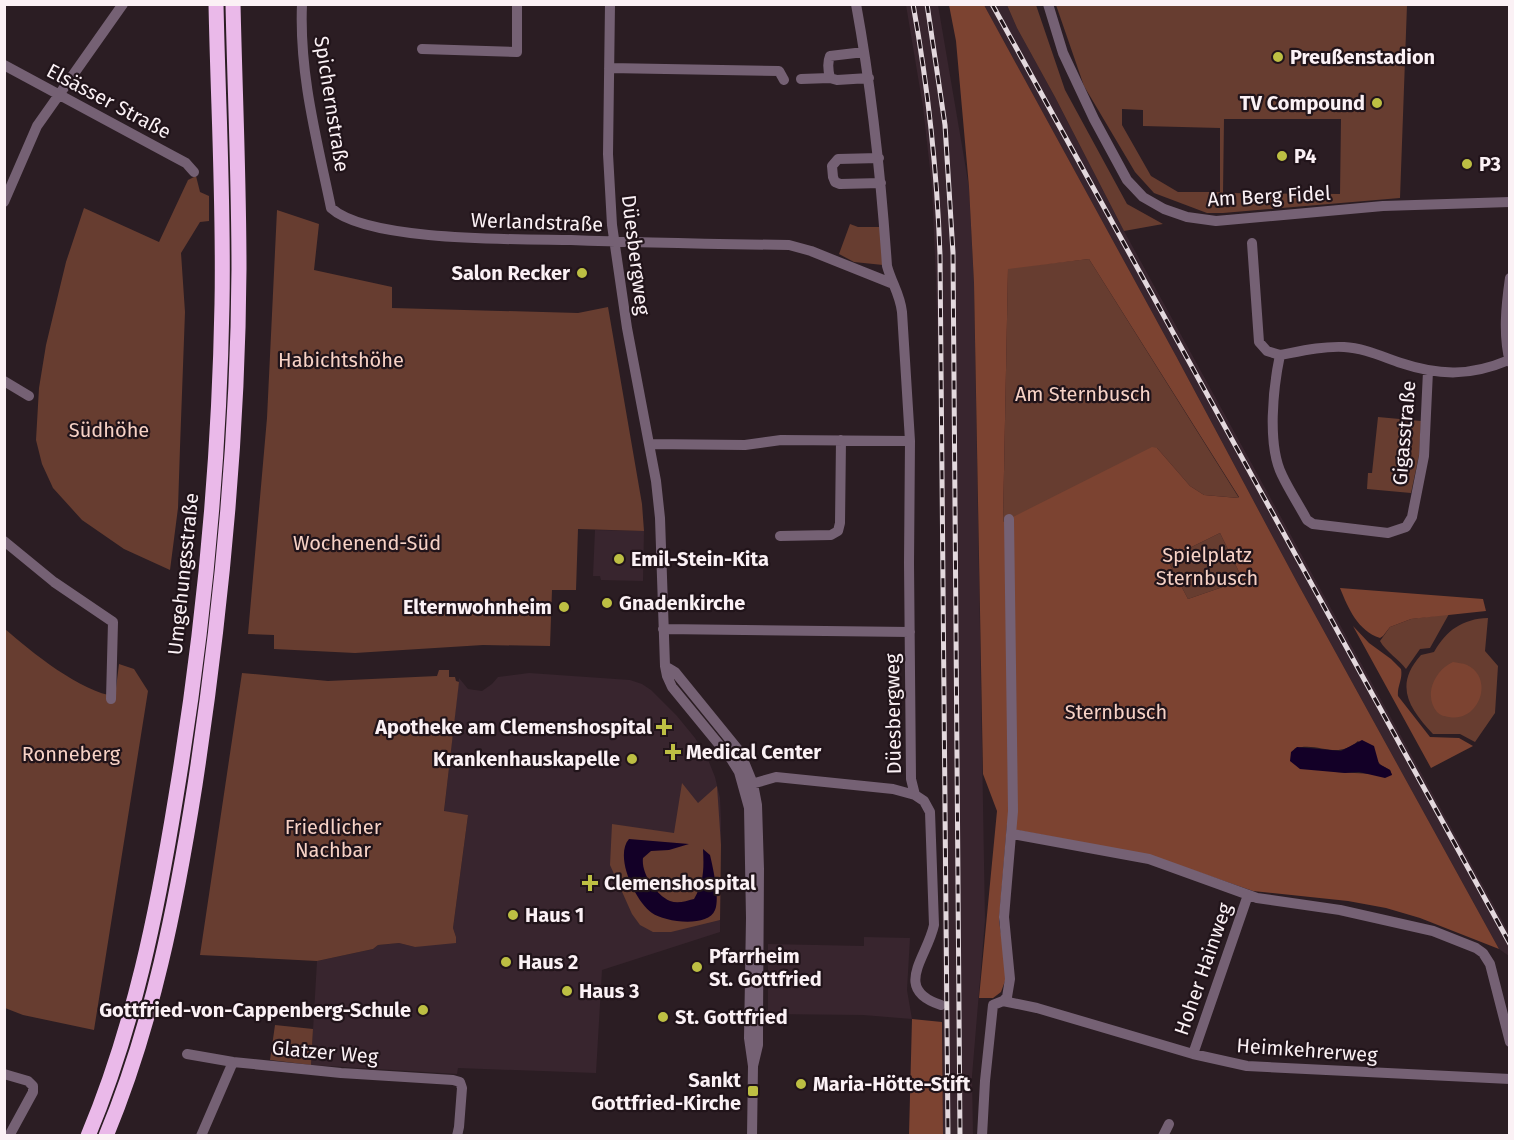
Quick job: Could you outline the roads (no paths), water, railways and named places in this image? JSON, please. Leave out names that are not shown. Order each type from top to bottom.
[{"type":"highway","points":[[211,4],[217,32]]},
{"type":"highway","name":"Umgehungsstraße","points":[[88,1136],[123,1041],[149,941],[182,761],[201,613],[216,453],[222,304],[222,183],[216,4]]},
{"type":"highway","name":"Umgehungsstraße","points":[[106,1136],[137,1051],[167,939],[194,791],[216,628],[229,494],[238,332],[238,204],[233,30],[235,4]]},
{"type":"street","points":[[4,202],[37,126],[123,4]]},
{"type":"street","name":"Spichernstraße","points":[[302,4],[302,58],[331,208]]},
{"type":"street","points":[[422,50],[517,52],[517,4]]},
{"type":"street","name":"Düesbergweg","points":[[610,4],[608,154],[614,243],[627,328],[650,444],[662,542],[665,666],[675,672],[740,752],[757,805],[758,1045],[753,1066],[752,1136]]},
{"type":"street","points":[[856,4],[869,78],[879,158],[887,266],[891,283]]},
{"type":"street","name":"Am Berg Fidel","points":[[1048,4],[1063,53],[1094,119],[1127,180],[1143,197],[1164,209],[1187,217],[1216,221],[1383,206],[1509,202]]},
{"type":"street","points":[[830,78],[828,60],[830,56],[864,52]]},
{"type":"street","name":"Elsässer Straße","points":[[4,65],[186,163],[194,172]]},
{"type":"street","points":[[609,68],[779,71],[784,80]]},
{"type":"street","points":[[801,79],[869,78]]},
{"type":"street","points":[[879,158],[838,159],[832,166],[832,177],[840,184],[881,183]]},
{"type":"street","name":"Werlandstraße","points":[[331,208],[340,216],[372,227],[415,233],[614,243],[789,245],[811,251],[891,283]]},
{"type":"street","points":[[1252,243],[1259,342],[1267,351],[1280,355],[1314,348],[1345,346],[1375,353],[1428,371],[1474,372],[1488,369],[1509,361],[1506,310],[1509,278]]},
{"type":"street","name":"Düesbergweg","points":[[891,283],[900,294],[910,441],[911,779],[915,795]]},
{"type":"street","name":"Gigasstraße","points":[[1280,355],[1274,382],[1273,401],[1277,461],[1281,474],[1307,520],[1321,526],[1388,533],[1406,527],[1412,517],[1424,456],[1428,371]]},
{"type":"street","points":[[4,381],[28,396]]},
{"type":"street","points":[[650,444],[745,445],[781,440],[910,441]]},
{"type":"street","points":[[780,536],[831,536],[838,531],[841,440]]},
{"type":"street","points":[[982,1136],[993,1005],[1007,997],[1010,979],[1005,917],[1013,834],[1009,519]]},
{"type":"street","points":[[4,541],[54,582],[113,622],[111,699]]},
{"type":"street","name":"Düesbergweg","points":[[663,629],[910,632]]},
{"type":"street","points":[[749,785],[776,777],[893,789],[915,795],[924,801],[930,812],[934,925],[916,973],[915,982],[921,996],[941,1005]]},
{"type":"street","points":[[1013,834],[1149,859],[1248,895],[1340,910],[1433,931],[1476,948],[1483,953],[1490,964],[1509,1042]]},
{"type":"street","name":"Hoher Hainweg","points":[[1193,1054],[1248,895]]},
{"type":"street","name":"Heimkehrerweg","points":[[1003,1001],[1037,1008],[1193,1054],[1247,1066],[1509,1079]]},
{"type":"street","name":"Glatzer Weg","points":[[187,1054],[233,1062],[341,1073],[449,1079],[460,1082],[462,1096],[456,1136]]},
{"type":"street","points":[[201,1136],[233,1062]]},
{"type":"street","points":[[4,1074],[28,1081],[33,1086],[33,1092],[9,1136]]},
{"type":"street","points":[[1163,1136],[1169,1124]]},
{"type":"railway","points":[[913,4],[931,129],[940,255],[948,1136]]},
{"type":"railway","points":[[927,4],[945,125],[953,253],[960,1136]]},
{"type":"railway","points":[[992,4],[1510,944]]},
{"type":"place","name":"Preußenstadion","points":[[1278,57]]},
{"type":"place","name":"TV Compound","points":[[1377,103]]},
{"type":"place","name":"P4","points":[[1282,156]]},
{"type":"place","name":"P3","points":[[1467,164]]},
{"type":"place","name":"Salon Recker","points":[[582,273]]},
{"type":"place","name":"Emil-Stein-Kita","points":[[619,559]]},
{"type":"place","name":"Gnadenkirche","points":[[607,603]]},
{"type":"place","name":"Elternwohnheim","points":[[564,607]]},
{"type":"place","name":"Apotheke am Clemenshospital","points":[[664,727]]},
{"type":"place","name":"Medical Center","points":[[673,752]]},
{"type":"place","name":"Krankenhauskapelle","points":[[632,759]]},
{"type":"place","name":"Clemenshospital","points":[[590,883]]},
{"type":"place","name":"Haus 1","points":[[513,915]]},
{"type":"place","name":"Haus 2","points":[[506,962]]},
{"type":"place","name":"Pfarrheim St. Gottfried","points":[[697,967]]},
{"type":"place","name":"Haus 3","points":[[567,991]]},
{"type":"place","name":"Gottfried-von-Cappenberg-Schule","points":[[423,1010]]},
{"type":"place","name":"St. Gottfried","points":[[663,1017]]},
{"type":"place","name":"Maria-Hötte-Stift","points":[[801,1084]]},
{"type":"place","name":"Sankt Gottfried-Kirche","points":[[753,1091]]},
{"type":"park label","name":"Habichtshöhe","points":[[341,360]]},
{"type":"park label","name":"Am Sternbusch","points":[[1083,394]]},
{"type":"park label","name":"Südhöhe","points":[[109,430]]},
{"type":"park label","name":"Wochenend-Süd","points":[[367,543]]},
{"type":"park label","name":"Spielplatz Sternbusch","points":[[1207,566]]},
{"type":"park label","name":"Sternbusch","points":[[1116,712]]},
{"type":"park label","name":"Ronneberg","points":[[71,754]]},
{"type":"park label","name":"Friedlicher Nachbar","points":[[333,838]]}]
